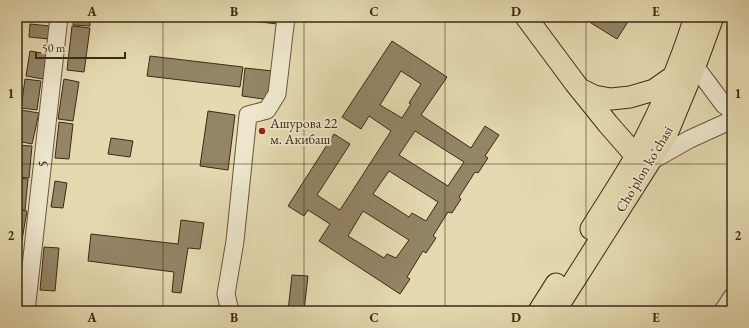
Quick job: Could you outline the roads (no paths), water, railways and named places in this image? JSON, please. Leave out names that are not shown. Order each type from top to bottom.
[{"type":"main road","points":[[526,17],[580,89],[644,158]]},
{"type":"main road","name":"Choʻplon koʻchasi","points":[[556,311],[644,158],[652,126],[681,59],[695,17]]},
{"type":"main road","name":"Choʻplon koʻchasi","points":[[539,311],[644,158],[669,130],[713,17]]},
{"type":"main road","points":[[580,89],[594,96],[611,99],[630,97],[654,90],[674,76]]},
{"type":"street","name":"5","points":[[26,311],[59,17]]},
{"type":"street","points":[[230,311],[226,294],[235,241],[248,116],[267,110],[277,94],[286,17]]},
{"type":"street","points":[[695,66],[724,105],[732,111]]},
{"type":"street","points":[[644,158],[732,120]]},
{"type":"street","points":[[723,311],[732,297]]},
{"type":"place","name":"Ашурова 22 м. Акибаш","points":[[262,131]]}]
